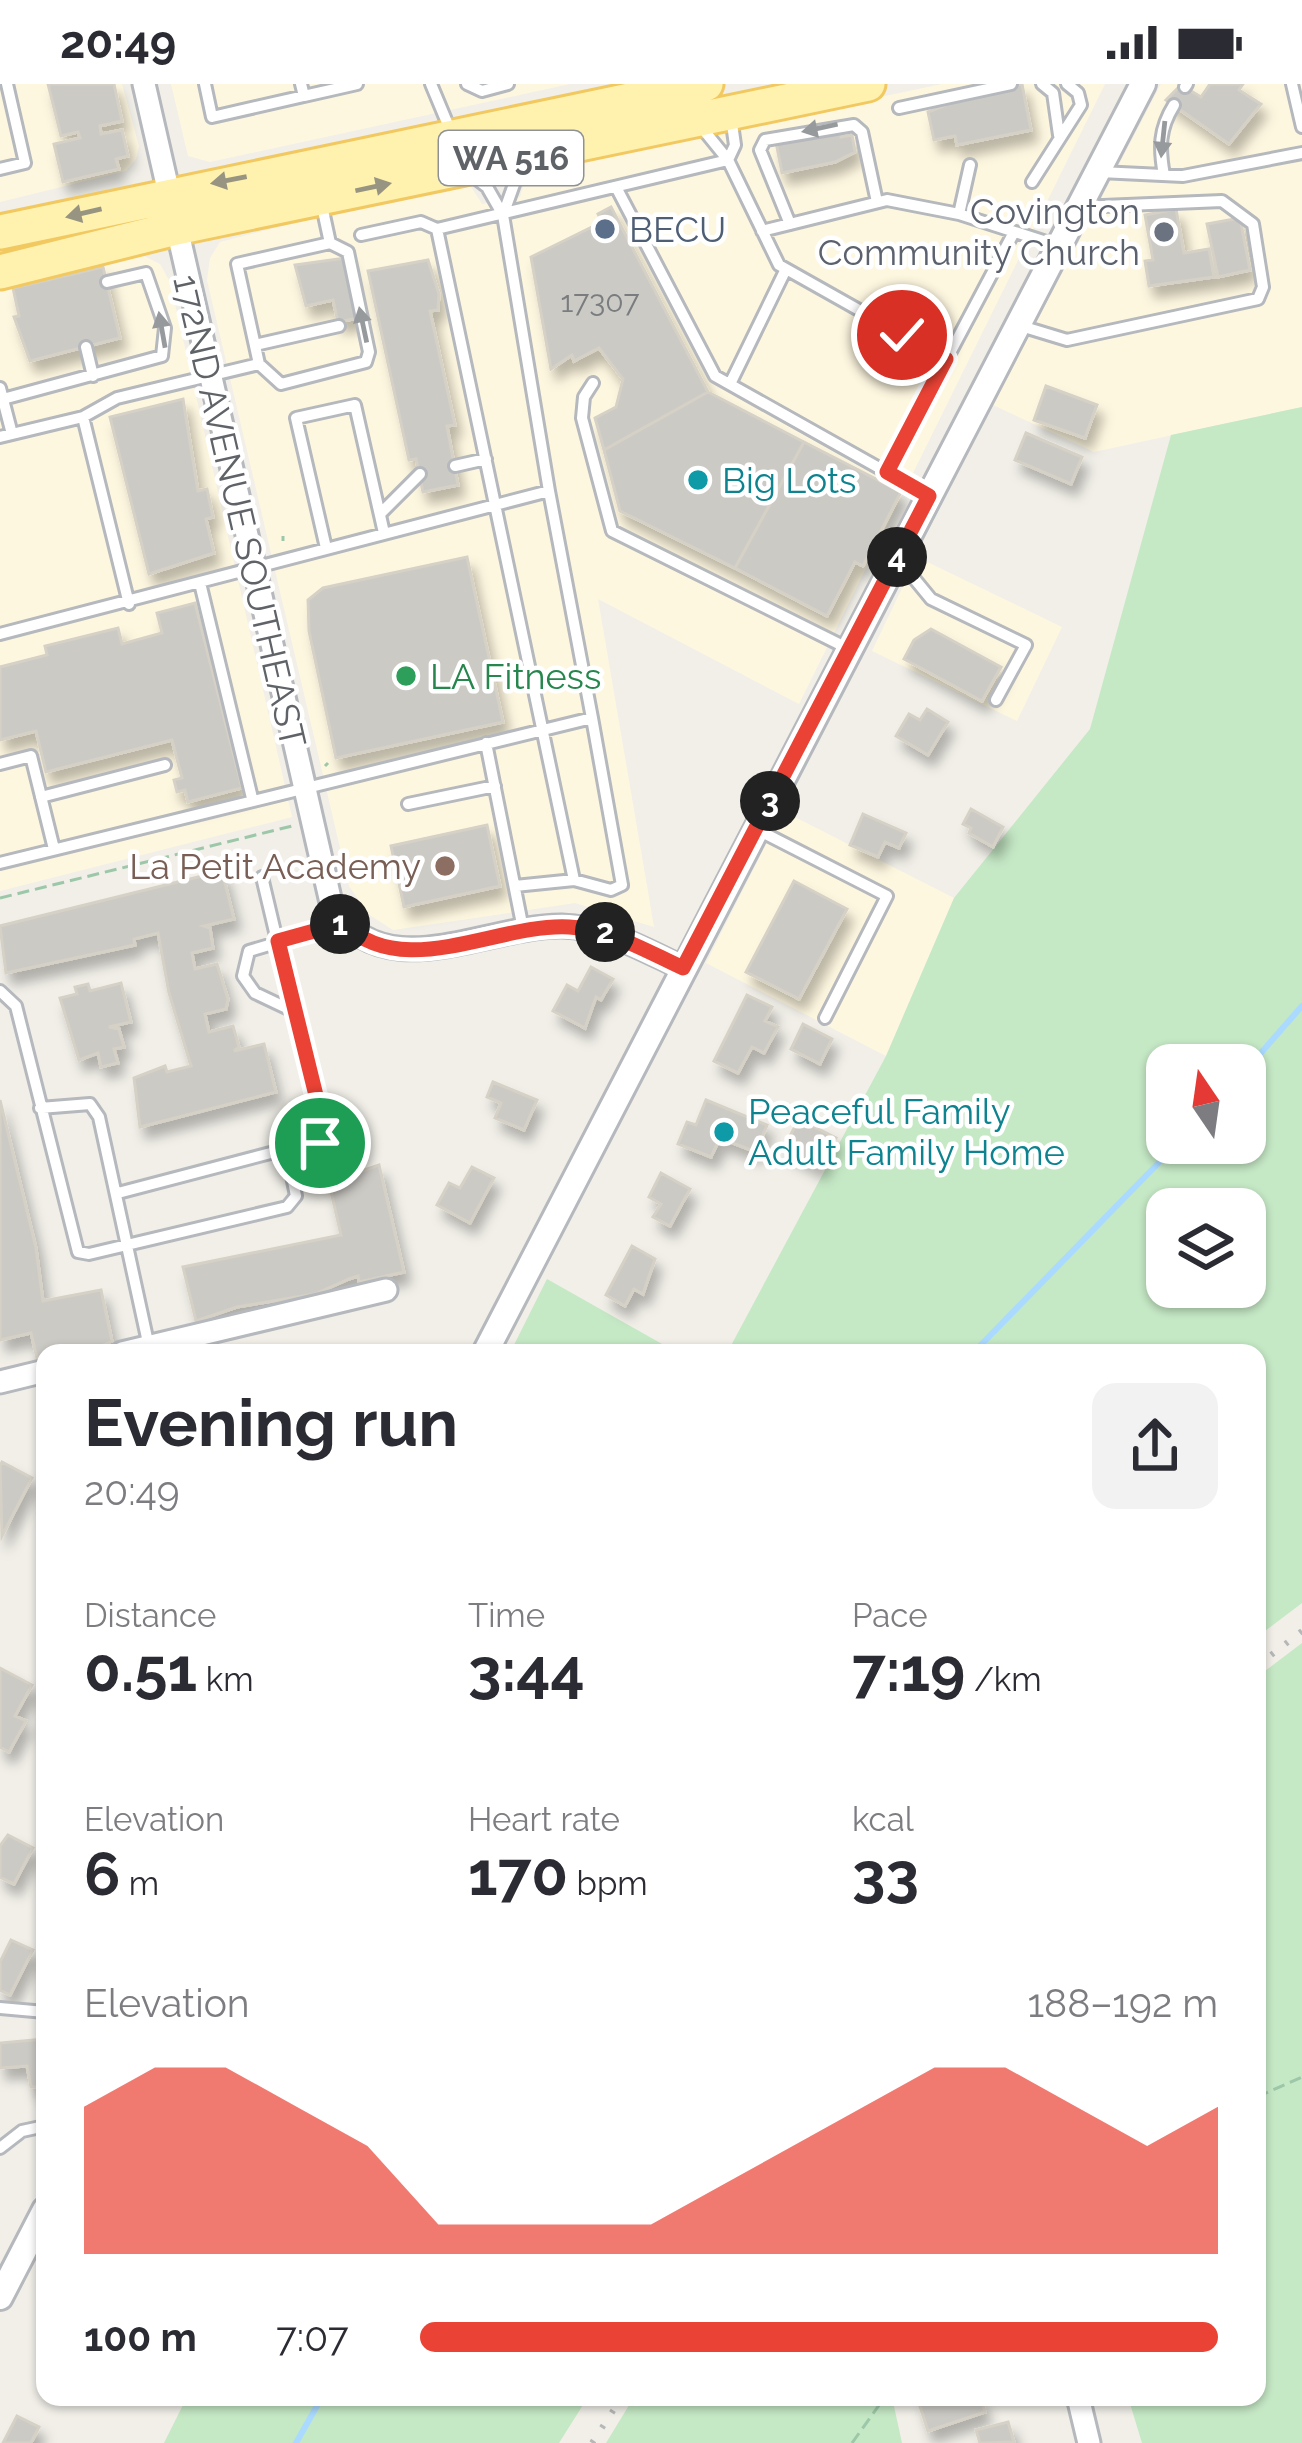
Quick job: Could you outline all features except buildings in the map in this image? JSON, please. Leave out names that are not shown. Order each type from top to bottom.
[{"type":"main road","name":"WA 516","points":[[0,232],[168,193],[706,84]]},
{"type":"main road","name":"WA 516","points":[[0,272],[176,228],[868,84]]},
{"type":"street","name":"172ND AVENUE SOUTHEAST","points":[[143,84],[325,889],[347,927]]},
{"type":"street","points":[[490,1344],[1079,208],[1128,97],[1143,84]]},
{"type":"street","points":[[347,927],[390,949],[412,950],[524,929],[594,928],[683,968]]},
{"type":"street","points":[[161,1344],[386,1290]]},
{"type":"street","points":[[0,1382],[36,1373]]},
{"type":"street","points":[[0,2297],[36,2227]]},
{"type":"street","points":[[1080,2406],[1089,2443]]},
{"type":"lane","points":[[0,169],[25,163],[8,84]]},
{"type":"lane","points":[[205,84],[212,117],[303,90],[357,84]]},
{"type":"lane","points":[[431,84],[452,135]]},
{"type":"lane","points":[[467,84],[482,91],[508,84]]},
{"type":"lane","points":[[899,108],[1012,84]]},
{"type":"lane","points":[[1042,84],[1054,92],[1059,138]]},
{"type":"lane","points":[[1032,182],[1081,105],[1078,93],[1066,84]]},
{"type":"lane","points":[[1292,84],[1302,128]]},
{"type":"lane","points":[[1164,175],[1159,148],[1163,122],[1174,105]]},
{"type":"lane","points":[[728,160],[735,145],[730,113]]},
{"type":"lane","points":[[695,120],[728,160],[786,269],[946,359]]},
{"type":"lane","points":[[790,224],[760,149],[765,140],[854,125],[862,132],[877,202]]},
{"type":"lane","points":[[1097,172],[1164,175],[1302,154]]},
{"type":"lane","points":[[503,215],[525,155]]},
{"type":"lane","points":[[361,235],[421,222],[437,229],[728,160]]},
{"type":"lane","points":[[958,214],[970,165]]},
{"type":"lane","points":[[463,168],[487,187],[503,215],[549,491],[624,879],[611,890],[574,880],[515,886]]},
{"type":"lane","points":[[616,187],[715,376],[929,496]]},
{"type":"lane","points":[[320,198],[330,243]]},
{"type":"lane","points":[[1018,325],[1052,340],[1067,340],[1258,299],[1263,287],[1253,224],[1222,201],[1079,208]]},
{"type":"lane","points":[[762,231],[877,202],[913,203],[1059,246]]},
{"type":"lane","points":[[437,229],[574,880]]},
{"type":"lane","points":[[887,472],[1014,232]]},
{"type":"lane","points":[[330,243],[348,252],[369,352],[366,362],[281,384],[259,364],[237,264],[330,243]]},
{"type":"lane","points":[[730,384],[786,269]]},
{"type":"lane","points":[[106,282],[146,273],[166,347],[150,362],[2,394],[6,435],[83,417],[117,398],[259,364]]},
{"type":"lane","points":[[255,345],[339,326]]},
{"type":"lane","points":[[86,347],[93,376]]},
{"type":"lane","points":[[592,383],[581,409],[612,531],[849,649]]},
{"type":"lane","points":[[326,548],[296,418],[355,405],[384,533]]},
{"type":"lane","points":[[83,417],[129,604]]},
{"type":"lane","points":[[455,466],[486,459]]},
{"type":"lane","points":[[380,514],[420,474]]},
{"type":"lane","points":[[0,634],[549,491]]},
{"type":"lane","points":[[897,558],[938,603],[1026,645],[997,700]]},
{"type":"lane","points":[[200,583],[252,798]]},
{"type":"lane","points":[[1,860],[592,718]]},
{"type":"lane","points":[[486,743],[524,929]]},
{"type":"lane","points":[[0,764],[31,756],[55,849]]},
{"type":"lane","points":[[41,797],[165,765]]},
{"type":"lane","points":[[408,804],[495,787]]},
{"type":"lane","points":[[755,829],[887,896],[825,1018]]},
{"type":"lane","points":[[118,1192],[320,1143],[325,1132],[262,877]]},
{"type":"lane","points":[[295,1012],[255,993],[243,976],[249,952],[347,927]]},
{"type":"lane","points":[[0,992],[16,1006],[78,1252],[128,1246],[287,1207],[296,1196],[287,1151]]},
{"type":"lane","points":[[40,1108],[90,1104],[99,1117],[148,1344]]},
{"type":"lane","points":[[0,2008],[36,2011]]},
{"type":"lane","points":[[0,2148],[22,2131],[36,2128]]},
{"type":"path","points":[[0,898],[294,826]]},
{"type":"path","points":[[1266,2093],[1302,2077]]},
{"type":"path","points":[[852,2443],[879,2406]]},
{"type":"shaded area","points":[[0,84],[122,84],[139,146],[136,159],[126,171],[0,202]]},
{"type":"shaded area","points":[[171,84],[570,84],[210,162],[188,156]]},
{"type":"shaded area","points":[[942,84],[1105,84],[799,704],[598,599],[654,927],[575,903],[393,930],[368,914],[349,886],[207,280],[210,258],[220,242],[456,182],[471,187],[482,204],[520,197],[528,171]]},
{"type":"shaded area","points":[[1161,84],[1302,84],[1302,407],[1094,452],[993,405]]},
{"type":"shaded area","points":[[138,253],[160,264],[170,282],[292,817],[0,891],[0,289]]},
{"type":"shaded area","points":[[917,557],[1062,627],[1017,721],[872,651]]},
{"type":"shaded area","points":[[783,811],[954,898],[886,1056],[706,963]]},
{"type":"green space","points":[[1302,407],[1302,1603],[1266,1630],[1266,1344],[732,1344],[886,1056],[954,898],[1090,729],[1171,435]]},
{"type":"green space","points":[[547,1279],[662,1344],[514,1344]]},
{"type":"green space","points":[[1302,1643],[1302,2443],[1142,2443],[1131,2406],[1266,2406],[1266,1670]]},
{"type":"green space","points":[[182,2406],[582,2406],[559,2443],[164,2443]]},
{"type":"green space","points":[[629,2406],[894,2406],[902,2443],[606,2443]]},
{"type":"waterway","points":[[1266,1047],[1302,1006]]},
{"type":"waterway","points":[[982,1344],[1158,1164]]},
{"type":"waterway","points":[[296,2443],[317,2406]]},
{"type":"railway","points":[[1266,1659],[1302,1631]]},
{"type":"railway","points":[[592,2443],[616,2406]]},
{"type":"place","name":"BECU","points":[[605,229]]},
{"type":"place","name":"Covington Community Church","points":[[1164,232]]},
{"type":"place","name":"Big Lots","points":[[698,480]]},
{"type":"place","name":"LA Fitness","points":[[406,676]]},
{"type":"place","name":"La Petit Academy","points":[[445,866]]},
{"type":"place","name":"Peaceful Family Adult Family Home","points":[[724,1132]]},
{"type":"route","points":[[320,1143],[325,1132],[278,941],[343,923],[370,942],[412,950],[564,926],[594,928],[683,968],[929,496],[887,472],[946,359],[902,335]]}]
